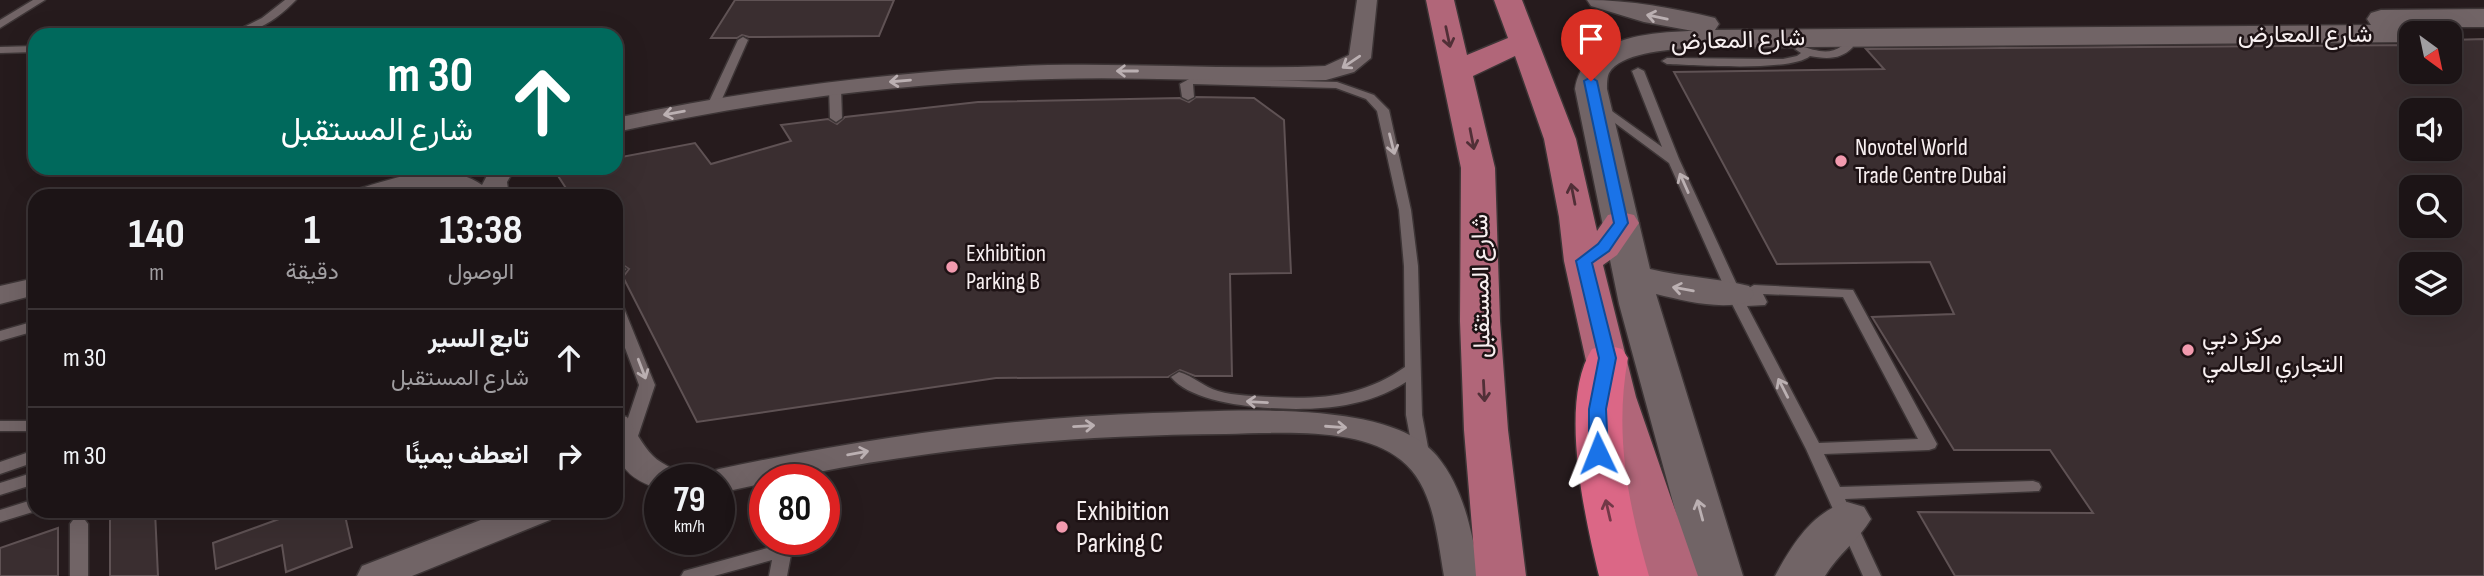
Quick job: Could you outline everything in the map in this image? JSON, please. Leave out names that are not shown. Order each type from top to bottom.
[{"type":"highway","points":[[1607,358],[1597,409],[1597,438],[1606,499],[1624,576]]},
{"type":"main road","name":"شارع المستقبل","points":[[1440,0],[1478,169],[1480,321],[1486,430],[1501,576]]},
{"type":"main road","points":[[1508,0],[1560,139],[1577,217],[1583,261],[1615,397],[1672,576]]},
{"type":"main road","points":[[1456,73],[1499,51],[1524,43]]},
{"type":"main road","points":[[1583,261],[1604,247],[1621,223]]},
{"type":"street","points":[[623,124],[713,106],[835,88],[944,77],[1050,72],[1326,73],[1346,67],[1360,58],[1367,0]]},
{"type":"street","name":"شارع المعارض","points":[[1601,0],[1663,18],[1734,26],[2484,18]]},
{"type":"street","name":"شارع المعارض","points":[[1718,576],[1632,276],[1594,103],[1591,81],[1599,65],[1632,49],[1681,40],[1798,45],[1843,38],[1904,42],[2399,33]]},
{"type":"street","name":"شارع المعارض","points":[[2462,33],[2484,33]]},
{"type":"street","points":[[386,189],[433,181],[463,184],[470,189]]},
{"type":"street","points":[[1632,276],[1682,289],[1736,298]]},
{"type":"street","points":[[0,295],[28,288]]},
{"type":"street","points":[[828,464],[915,443],[1067,427],[1266,423],[1367,431],[1399,443],[1424,462],[1445,499],[1451,516],[1462,576]]},
{"type":"street","points":[[623,437],[644,468]]},
{"type":"street","points":[[1800,576],[1841,506]]},
{"type":"street","points":[[375,576],[520,518]]},
{"type":"lane","points":[[0,26],[40,0]]},
{"type":"lane","points":[[248,28],[266,20],[291,0]]},
{"type":"lane","points":[[713,106],[743,40]]},
{"type":"lane","points":[[1667,61],[1783,62],[1800,59],[1798,45]]},
{"type":"lane","points":[[0,50],[28,49]]},
{"type":"lane","points":[[1638,71],[1674,161],[1736,298],[1814,449],[1872,576]]},
{"type":"lane","points":[[1188,97],[1186,84],[1191,81],[1324,83],[1360,92],[1378,103],[1385,116],[1405,210],[1411,266],[1414,415],[1419,450],[1424,462]]},
{"type":"lane","points":[[835,88],[836,118]]},
{"type":"lane","points":[[1594,103],[1674,161]]},
{"type":"lane","points":[[1736,298],[1760,302],[1754,289],[1848,293],[1929,444],[1814,449]]},
{"type":"lane","points":[[623,324],[647,385],[623,433]]},
{"type":"lane","points":[[0,336],[28,328]]},
{"type":"lane","points":[[1179,377],[1204,393],[1223,398],[1322,405],[1366,396],[1393,384],[1415,368]]},
{"type":"lane","points":[[0,426],[28,426]]},
{"type":"lane","points":[[0,468],[28,458]]},
{"type":"lane","points":[[0,489],[28,480]]},
{"type":"lane","points":[[1841,506],[2033,487]]},
{"type":"lane","points":[[0,516],[28,507]]},
{"type":"lane","points":[[79,524],[79,576]]},
{"type":"lane","points":[[690,576],[752,555]]},
{"type":"lane","points":[[778,576],[782,555]]},
{"type":"building","points":[[735,0],[894,0],[879,36],[742,35],[737,38],[711,38]]},
{"type":"building","name":"مركز دبي التجاري العالمي","points":[[2484,39],[2484,576],[1955,576],[1918,512],[2093,513],[2050,450],[1954,450],[1872,317],[1954,314],[1930,262],[1777,264],[1674,72],[1884,69],[1866,49],[2399,45],[2399,84],[2462,84],[2462,40]]},
{"type":"building","name":"Exhibition Parking B","points":[[1196,97],[1254,98],[1284,120],[1291,273],[1230,274],[1232,376],[1195,376],[1180,370],[1168,377],[996,378],[697,422],[623,277],[629,269],[623,265],[623,189],[566,189],[558,175],[623,175],[623,157],[695,143],[711,164],[791,141],[781,125],[828,119],[837,124],[845,117],[978,102],[1180,98],[1189,102]]},
{"type":"building","points":[[110,518],[155,518],[158,576],[110,576]]},
{"type":"building","points":[[282,518],[346,518],[352,547],[286,572],[282,545],[216,569],[213,543]]},
{"type":"building","points":[[58,528],[58,576],[0,576],[0,548]]},
{"type":"place","name":"Novotel World Trade Centre Dubai","points":[[1841,161]]},
{"type":"place","name":"Exhibition Parking B","points":[[952,267]]},
{"type":"place","name":"مركز دبي التجاري العالمي","points":[[2188,350]]},
{"type":"place","name":"Exhibition Parking C","points":[[1062,527]]},
{"type":"route","points":[[1591,81],[1621,223],[1604,247],[1583,261],[1607,358],[1597,409],[1598,453]]}]
